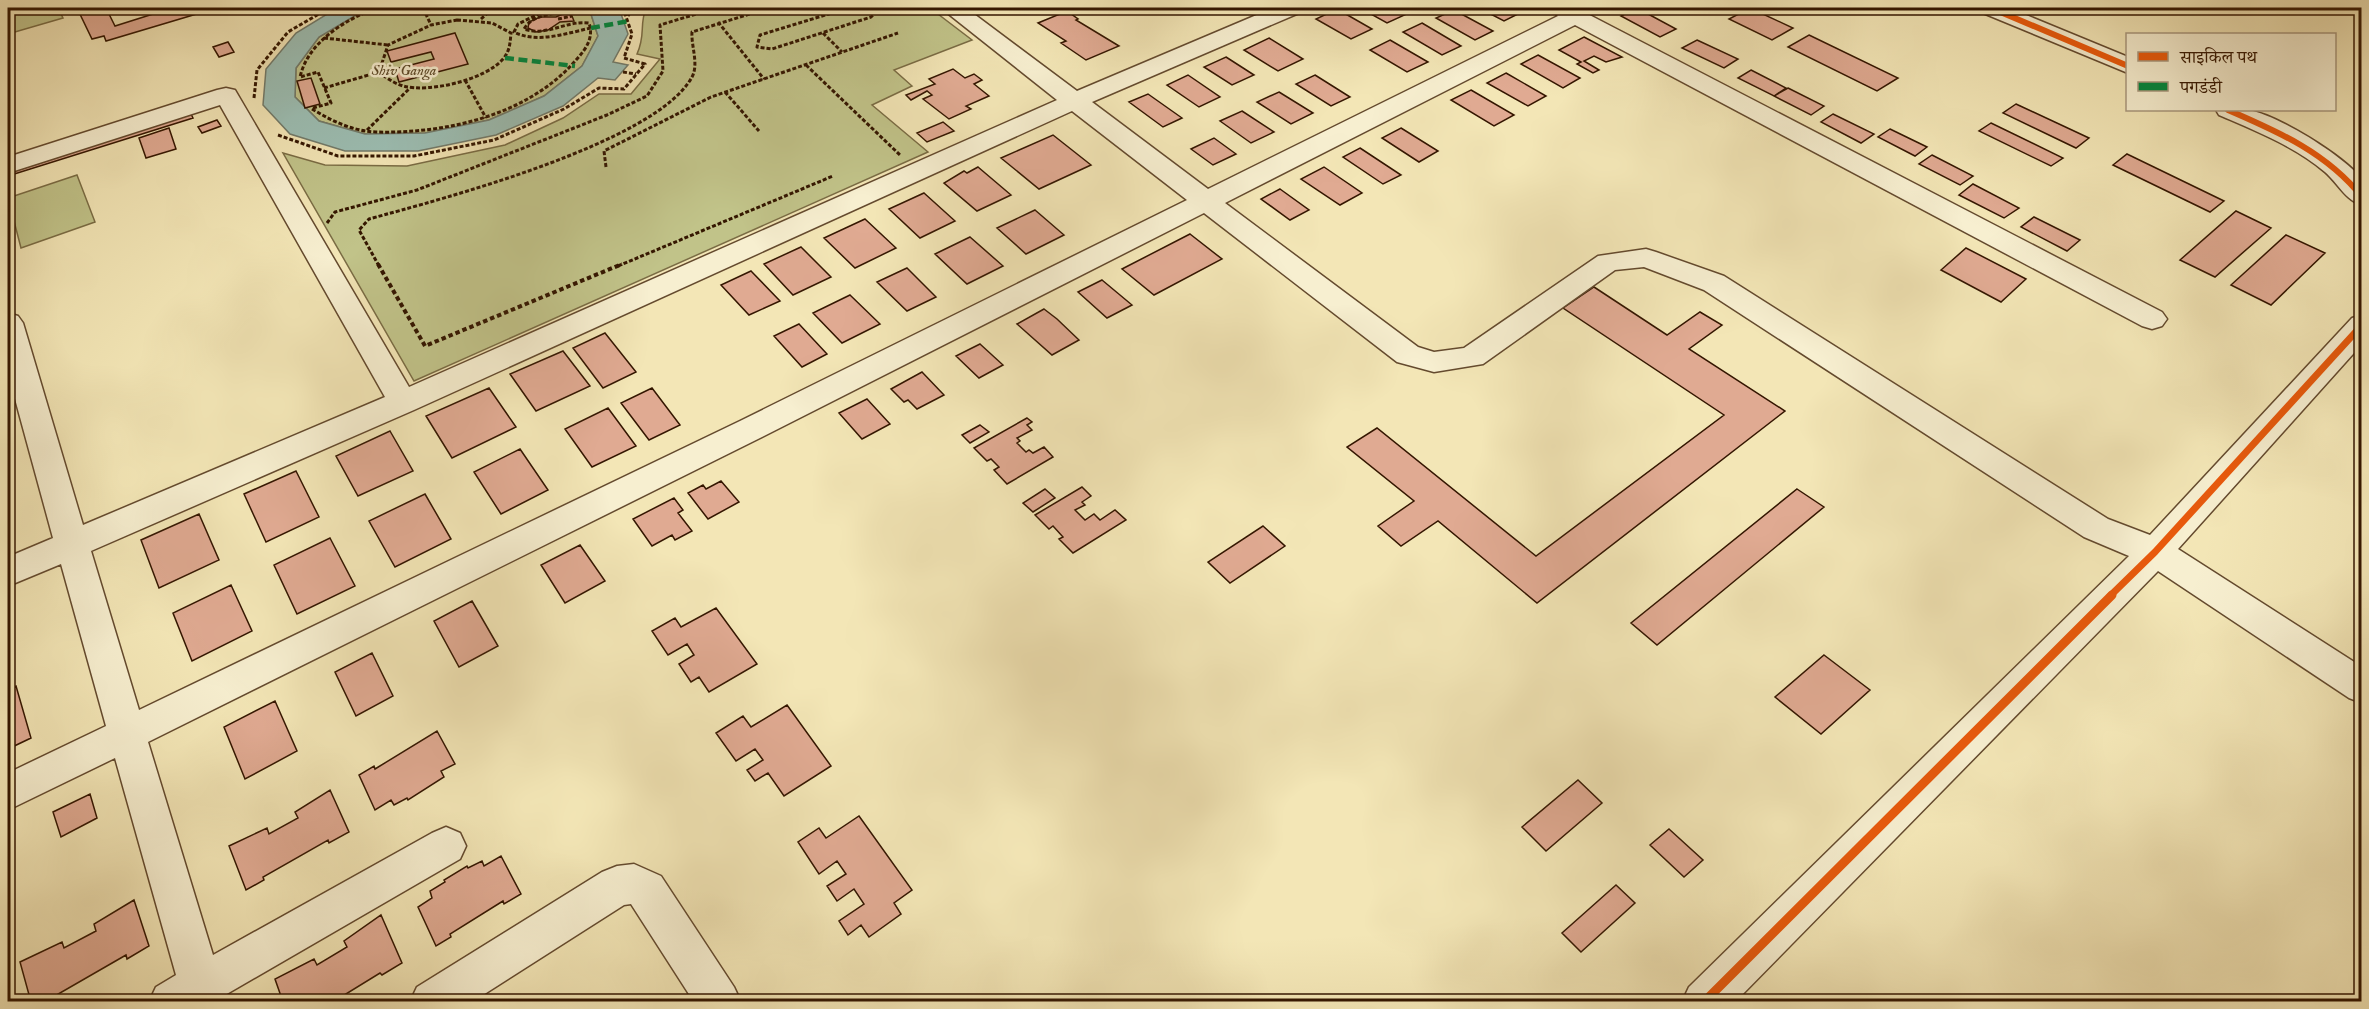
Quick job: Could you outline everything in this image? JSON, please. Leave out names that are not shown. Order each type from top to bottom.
[{"type":"street","points":[[952,8],[1408,355],[1434,362],[1472,357],[1608,262],[1647,258],[1714,283],[2096,528],[2156,552],[2361,687]]},
{"type":"street","points":[[8,572],[404,402],[1074,101],[1291,8]]},
{"type":"street","points":[[1991,8],[2126,66]]},
{"type":"street","points":[[8,792],[761,424],[1206,201],[1568,12],[2152,320]]},
{"type":"street","points":[[8,165],[226,95],[404,402]]},
{"type":"street","points":[[2230,111],[2310,147],[2354,187],[2361,197]]},
{"type":"street","points":[[8,323],[128,733],[192,996],[446,846]]},
{"type":"street","points":[[1704,1002],[2156,552],[2361,325]]},
{"type":"street","points":[[432,1002],[617,886],[634,884],[646,890],[719,1002]]},
{"type":"path","points":[[253,108],[257,70],[288,32],[329,8]]},
{"type":"path","points":[[375,8],[363,12],[323,38],[300,68],[300,77],[318,72],[331,104],[312,109],[323,118],[367,130],[425,131],[486,118],[539,95],[575,66],[592,37],[591,28],[586,22],[561,24],[549,32],[532,34],[524,29],[527,22],[540,15],[556,15],[570,8]]},
{"type":"path","points":[[423,8],[431,25]]},
{"type":"path","points":[[480,20],[493,8]]},
{"type":"path","points":[[551,8],[518,24],[514,32],[521,37],[531,38],[591,28]]},
{"type":"path","points":[[274,131],[281,138],[338,156],[414,156],[494,140],[564,110],[599,88],[624,89],[645,64],[624,58],[632,34],[628,16],[622,8]]},
{"type":"path","points":[[628,16],[633,8]]},
{"type":"path","points":[[325,225],[335,212],[417,190],[607,115],[647,96],[663,71],[660,25],[716,8]]},
{"type":"path","points":[[769,8],[718,22],[692,32],[696,53],[692,78],[666,107],[626,129],[557,160],[498,182],[369,219],[358,230],[426,346],[833,176]]},
{"type":"path","points":[[848,8],[760,35],[757,47],[772,49],[823,33],[871,17],[881,8]]},
{"type":"path","points":[[558,19],[572,16]]},
{"type":"path","points":[[323,38],[388,45],[431,25],[457,20],[480,20],[511,33],[513,45],[505,58],[488,70],[465,80],[411,87],[390,82],[379,72]]},
{"type":"path","points":[[718,22],[764,79]]},
{"type":"path","points":[[823,33],[842,52]]},
{"type":"path","points":[[606,167],[604,150],[725,92],[898,33]]},
{"type":"path","points":[[379,72],[388,45]]},
{"type":"path","points":[[806,65],[917,171]]},
{"type":"path","points":[[324,88],[379,72]]},
{"type":"path","points":[[623,72],[637,74]]},
{"type":"path","points":[[465,80],[486,118]]},
{"type":"path","points":[[367,130],[411,87]]},
{"type":"path","points":[[725,92],[759,131]]},
{"type":"green space","points":[[8,8],[58,8],[63,18],[8,34]]},
{"type":"green space","name":"Shiv Ganga","points":[[368,8],[589,8],[598,36],[582,66],[544,96],[489,120],[425,133],[365,134],[319,121],[295,97],[296,68],[319,37]]},
{"type":"green space","points":[[646,8],[930,8],[972,40],[894,70],[912,86],[872,105],[928,152],[414,381],[283,153],[325,165],[407,166],[505,145],[563,118],[599,94],[631,94],[660,59],[637,54]]},
{"type":"green space","points":[[77,175],[95,222],[21,248],[8,198]]},
{"type":"water","points":[[337,8],[368,8],[319,37],[296,68],[295,97],[319,121],[365,134],[425,133],[489,120],[544,96],[582,66],[598,36],[589,8],[619,8],[628,34],[613,62],[628,65],[615,80],[598,78],[563,106],[496,135],[418,151],[345,151],[290,134],[263,105],[266,69],[296,33]]},
{"type":"building","points":[[77,8],[106,8],[115,26],[172,8],[209,8],[210,10],[106,41],[104,36],[92,39]]},
{"type":"building","points":[[1360,8],[1401,8],[1409,13],[1387,23]]},
{"type":"building","points":[[1479,8],[1513,8],[1522,12],[1504,21]]},
{"type":"building","points":[[1637,8],[1676,29],[1660,37],[1621,16]]},
{"type":"building","points":[[1750,8],[1793,28],[1772,40],[1729,19]]},
{"type":"building","points":[[1337,9],[1372,29],[1351,39],[1316,19]]},
{"type":"building","points":[[1454,10],[1493,31],[1475,40],[1436,18]]},
{"type":"building","points":[[570,11],[574,21],[560,22],[548,30],[536,32],[528,28],[529,22],[540,17],[556,17]]},
{"type":"building","points":[[1067,11],[1078,19],[1076,20],[1119,46],[1086,60],[1061,43],[1066,41],[1038,23]]},
{"type":"building","points":[[1422,23],[1461,46],[1442,55],[1403,32]]},
{"type":"building","points":[[455,33],[468,64],[399,82],[395,69],[434,59],[431,52],[391,62],[387,51]]},
{"type":"building","points":[[1809,35],[1898,78],[1877,91],[1788,47]]},
{"type":"building","points":[[1584,37],[1622,57],[1606,62],[1594,56],[1584,61],[1599,70],[1593,73],[1577,64],[1581,62],[1559,50]]},
{"type":"building","points":[[1269,38],[1303,59],[1278,71],[1244,50]]},
{"type":"building","points":[[1390,40],[1428,62],[1407,72],[1370,50]]},
{"type":"building","points":[[1697,40],[1738,59],[1724,68],[1682,48]]},
{"type":"building","points":[[228,42],[234,52],[219,57],[213,47]]},
{"type":"building","points":[[1538,55],[1580,78],[1563,88],[1521,64]]},
{"type":"building","points":[[1226,57],[1254,75],[1232,85],[1204,67]]},
{"type":"building","points":[[953,69],[965,78],[974,74],[982,80],[974,84],[989,96],[966,106],[971,109],[949,119],[923,99],[932,95],[927,91],[911,100],[906,95],[935,84],[929,79]]},
{"type":"building","points":[[1751,70],[1786,88],[1774,96],[1738,78]]},
{"type":"building","points":[[1506,73],[1546,96],[1528,106],[1487,83]]},
{"type":"building","points":[[1188,75],[1220,97],[1199,107],[1167,85]]},
{"type":"building","points":[[1315,75],[1350,97],[1331,106],[1296,84]]},
{"type":"building","points":[[311,78],[320,104],[305,108],[297,81]]},
{"type":"building","points":[[1788,88],[1824,106],[1811,115],[1774,96]]},
{"type":"building","points":[[1471,90],[1514,115],[1494,126],[1451,100]]},
{"type":"building","points":[[1279,92],[1313,113],[1291,124],[1257,102]]},
{"type":"building","points":[[1148,94],[1182,118],[1163,127],[1129,102]]},
{"type":"building","points":[[2016,104],[2089,138],[2076,148],[2003,113]]},
{"type":"building","points":[[1242,111],[1274,132],[1251,143],[1220,121]]},
{"type":"building","points":[[190,112],[193,118],[8,176],[8,169]]},
{"type":"building","points":[[1833,114],[1874,134],[1861,143],[1821,122]]},
{"type":"building","points":[[217,120],[221,126],[202,133],[198,127]]},
{"type":"building","points":[[943,122],[954,131],[927,142],[917,133]]},
{"type":"building","points":[[1991,123],[2063,158],[2051,166],[1979,131]]},
{"type":"building","points":[[169,128],[176,149],[146,158],[139,138]]},
{"type":"building","points":[[1401,128],[1438,151],[1419,162],[1382,138]]},
{"type":"building","points":[[1890,129],[1927,147],[1915,156],[1878,137]]},
{"type":"building","points":[[1053,135],[1091,165],[1039,189],[1001,158]]},
{"type":"building","points":[[1214,138],[1236,154],[1213,165],[1191,149]]},
{"type":"building","points":[[1360,148],[1401,175],[1383,184],[1343,157]]},
{"type":"building","points":[[2127,154],[2224,201],[2210,212],[2113,165]]},
{"type":"building","points":[[1932,155],[1973,176],[1960,185],[1919,164]]},
{"type":"building","points":[[978,167],[1011,195],[977,211],[944,183],[964,171],[967,173]]},
{"type":"building","points":[[1324,167],[1362,193],[1340,205],[1301,179]]},
{"type":"building","points":[[1973,184],[2019,208],[2004,218],[1959,195]]},
{"type":"building","points":[[1280,189],[1309,210],[1290,220],[1261,199]]},
{"type":"building","points":[[924,193],[955,221],[920,238],[889,209]]},
{"type":"building","points":[[1035,210],[1064,235],[1026,254],[997,228]]},
{"type":"building","points":[[2236,211],[2271,228],[2215,277],[2180,260]]},
{"type":"building","points":[[2034,217],[2080,240],[2067,251],[2021,227]]},
{"type":"building","points":[[865,219],[896,248],[855,268],[824,238]]},
{"type":"building","points":[[1190,234],[1222,259],[1154,295],[1122,269]]},
{"type":"building","points":[[2286,235],[2325,253],[2271,305],[2231,285]]},
{"type":"building","points":[[970,237],[1003,266],[967,284],[935,254]]},
{"type":"building","points":[[801,247],[831,277],[793,295],[764,264]]},
{"type":"building","points":[[1966,248],[2026,279],[2001,302],[1941,270]]},
{"type":"building","points":[[907,268],[936,297],[907,311],[877,282]]},
{"type":"building","points":[[751,271],[780,301],[749,315],[721,285]]},
{"type":"building","points":[[1102,280],[1132,305],[1107,318],[1078,292]]},
{"type":"building","points":[[1594,287],[1667,335],[1700,312],[1722,325],[1689,349],[1785,411],[1537,603],[1438,521],[1401,546],[1378,526],[1414,501],[1347,447],[1377,428],[1536,556],[1724,415],[1563,308]]},
{"type":"building","points":[[850,295],[880,324],[842,343],[813,313]]},
{"type":"building","points":[[1044,309],[1079,340],[1052,355],[1017,324]]},
{"type":"building","points":[[799,324],[827,354],[802,367],[774,336]]},
{"type":"building","points":[[605,333],[636,372],[603,388],[573,348]]},
{"type":"building","points":[[980,344],[1003,365],[979,378],[956,356]]},
{"type":"building","points":[[563,351],[590,386],[536,411],[510,374]]},
{"type":"building","points":[[922,372],[944,395],[917,409],[908,400],[904,402],[891,389]]},
{"type":"building","points":[[489,388],[516,427],[452,458],[426,416]]},
{"type":"building","points":[[652,388],[680,425],[649,440],[621,403]]},
{"type":"building","points":[[867,399],[890,424],[862,439],[839,413]]},
{"type":"building","points":[[608,408],[636,446],[592,467],[565,429]]},
{"type":"building","points":[[1027,418],[1032,422],[1027,425],[1032,430],[1017,438],[1020,441],[1017,443],[1026,452],[1029,450],[1033,453],[1044,447],[1053,457],[1007,484],[994,470],[999,467],[991,459],[987,461],[974,448]]},
{"type":"building","points":[[980,425],[989,432],[970,443],[962,435]]},
{"type":"building","points":[[390,431],[413,471],[358,496],[336,456]]},
{"type":"building","points":[[520,449],[548,490],[501,514],[474,472]]},
{"type":"building","points":[[296,471],[319,517],[266,542],[244,494]]},
{"type":"building","points":[[721,481],[739,502],[708,519],[688,493],[703,485],[706,489]]},
{"type":"building","points":[[1082,487],[1091,496],[1082,502],[1085,505],[1075,510],[1085,520],[1094,514],[1100,520],[1115,510],[1126,520],[1073,553],[1059,539],[1063,537],[1053,526],[1049,529],[1035,515]]},
{"type":"building","points":[[1045,489],[1055,498],[1033,512],[1023,503]]},
{"type":"building","points":[[1797,489],[1824,507],[1657,645],[1631,623]]},
{"type":"building","points":[[425,494],[451,539],[395,567],[369,521]]},
{"type":"building","points":[[674,498],[683,510],[678,513],[692,531],[675,540],[672,535],[652,546],[633,519]]},
{"type":"building","points":[[199,514],[219,560],[159,588],[141,540]]},
{"type":"building","points":[[1263,526],[1285,546],[1230,583],[1208,562]]},
{"type":"building","points":[[330,538],[355,586],[297,614],[274,565]]},
{"type":"building","points":[[580,545],[605,581],[565,603],[541,565]]},
{"type":"building","points":[[231,585],[252,631],[192,661],[173,613]]},
{"type":"building","points":[[472,601],[498,646],[459,667],[434,621]]},
{"type":"building","points":[[716,608],[757,664],[709,692],[699,677],[691,682],[679,664],[694,655],[687,644],[668,655],[652,631],[675,618],[681,627]]},
{"type":"building","points":[[372,653],[393,696],[356,716],[335,672]]},
{"type":"building","points":[[1824,655],[1870,690],[1821,734],[1775,697]]},
{"type":"building","points":[[16,686],[31,738],[8,749],[8,690]]},
{"type":"building","points":[[275,701],[297,751],[245,779],[224,727]]},
{"type":"building","points":[[787,705],[831,766],[784,796],[768,773],[755,781],[747,770],[763,760],[755,749],[736,761],[716,733],[743,716],[751,727]]},
{"type":"building","points":[[437,731],[455,764],[441,771],[444,777],[408,800],[407,798],[394,805],[391,800],[375,810],[359,775],[374,766],[375,769]]},
{"type":"building","points":[[1578,780],[1602,803],[1546,851],[1522,827]]},
{"type":"building","points":[[330,790],[349,832],[329,843],[328,840],[263,877],[264,880],[246,890],[229,846],[267,828],[269,834],[298,818],[295,812]]},
{"type":"building","points":[[90,794],[97,818],[61,837],[53,812]]},
{"type":"building","points":[[859,816],[912,890],[894,903],[901,914],[869,937],[861,925],[848,935],[839,921],[864,904],[854,889],[837,901],[827,886],[846,874],[837,861],[819,874],[798,842],[819,828],[826,838]]},
{"type":"building","points":[[1669,829],[1703,860],[1684,877],[1650,845]]},
{"type":"building","points":[[501,856],[521,894],[504,904],[503,901],[450,934],[451,937],[436,946],[418,907],[432,898],[430,891],[445,882],[444,880],[467,866],[468,868],[482,861],[484,866]]},
{"type":"building","points":[[1616,885],[1635,903],[1581,952],[1562,933]]},
{"type":"building","points":[[134,900],[149,946],[127,959],[126,955],[53,997],[52,1002],[31,1002],[20,962],[62,942],[64,948],[96,931],[94,924]]},
{"type":"building","points":[[381,915],[402,963],[382,975],[380,973],[333,1002],[283,1002],[275,979],[314,959],[317,965],[347,947],[344,941]]},
{"type":"marked path","points":[[591,28],[629,21]]},
{"type":"marked path","points":[[505,58],[575,66]]},
{"type":"cycle path","points":[[1991,8],[2126,65]]},
{"type":"cycle path","points":[[2230,111],[2301,144],[2318,155],[2349,181],[2362,197]]},
{"type":"cycle path","points":[[1704,1002],[2155,552],[2362,325]]}]
